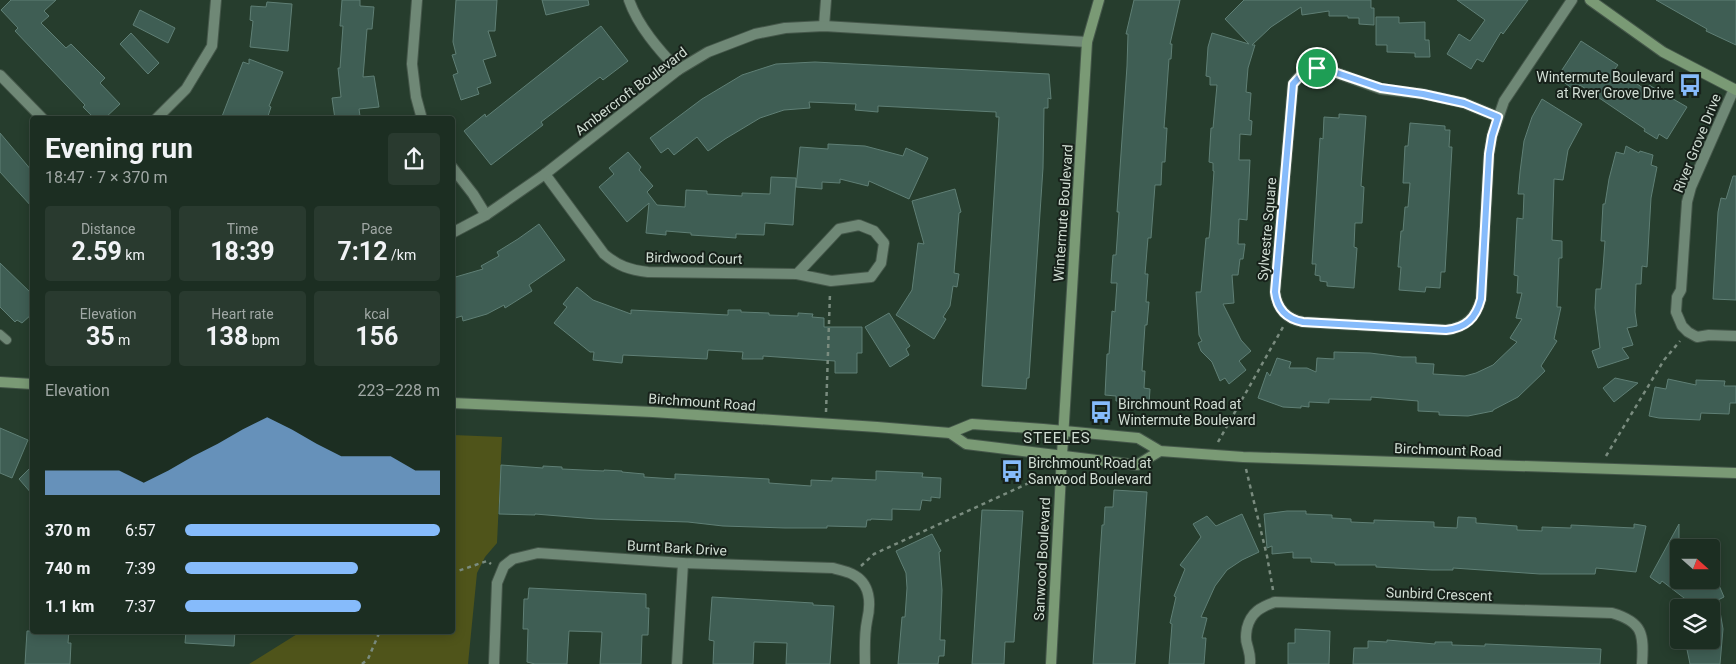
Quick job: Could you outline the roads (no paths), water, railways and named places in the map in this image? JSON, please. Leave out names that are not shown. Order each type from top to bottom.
[{"type":"main road","name":"Wintermute Boulevard","points":[[1062,455],[1087,42],[1099,0]]},
{"type":"main road","points":[[1590,0],[1662,52],[1735,90]]},
{"type":"main road","points":[[0,382],[30,384]]},
{"type":"main road","name":"Birchmount Road","points":[[455,403],[663,413],[950,433],[972,424],[1063,430],[1138,438],[1160,451],[1243,457],[1736,473]]},
{"type":"main road","name":"Birchmount Road","points":[[950,433],[966,444],[1137,465],[1160,451]]},
{"type":"main road","name":"Sanwood Boulevard","points":[[1051,664],[1062,455]]},
{"type":"street","points":[[159,116],[186,89],[212,46],[216,0]]},
{"type":"street","points":[[417,0],[412,64],[416,97],[421,116]]},
{"type":"street","points":[[629,0],[634,12],[662,53],[678,70]]},
{"type":"street","points":[[824,26],[826,0]]},
{"type":"street","points":[[1498,117],[1511,90],[1572,0]]},
{"type":"street","name":"Ambercroft Boulevard","points":[[455,232],[486,216],[544,174],[678,70],[708,52],[741,38],[784,28],[824,26],[1087,42]]},
{"type":"street","name":"Sylvestre Square","points":[[1323,68],[1381,88],[1423,94],[1464,103],[1498,117],[1489,154],[1481,299],[1478,310],[1471,320],[1460,327],[1446,330],[1303,322],[1289,317],[1279,306],[1275,292],[1293,84],[1298,77],[1309,69],[1323,68]]},
{"type":"street","points":[[0,75],[40,116]]},
{"type":"street","name":"River Grove Drive","points":[[1735,90],[1696,173],[1687,202],[1681,290],[1675,306],[1678,320],[1688,332],[1697,337],[1709,335],[1736,336]]},
{"type":"street","points":[[455,171],[473,194],[486,216]]},
{"type":"street","name":"Birdwood Court","points":[[544,174],[604,254],[616,264],[631,270],[648,272],[797,274],[831,281],[871,277],[881,263],[884,243],[874,231],[859,225],[839,230],[797,274]]},
{"type":"street","name":"Burnt Bark Drive","points":[[494,664],[497,583],[501,572],[504,566],[513,559],[538,553],[683,563],[833,568],[853,574],[869,594],[870,606],[867,621],[865,664]]},
{"type":"street","points":[[677,664],[683,563]]},
{"type":"street","name":"Sunbird Crescent","points":[[1250,664],[1251,653],[1247,645],[1246,636],[1249,620],[1261,607],[1276,602],[1612,613],[1627,618],[1639,630],[1644,645],[1642,664]]},
{"type":"lane","points":[[0,334],[7,340]]},
{"type":"place","name":"Wintermute Boulevard at Rver Grove Drive","points":[[1690,85]]},
{"type":"place","name":"Birchmount Road at Wintermute Boulevard","points":[[1101,412]]},
{"type":"place","name":"Birchmount Road at Sanwood Boulevard","points":[[1012,471]]},
{"type":"district","name":"STEELES","points":[[1057,438]]}]
